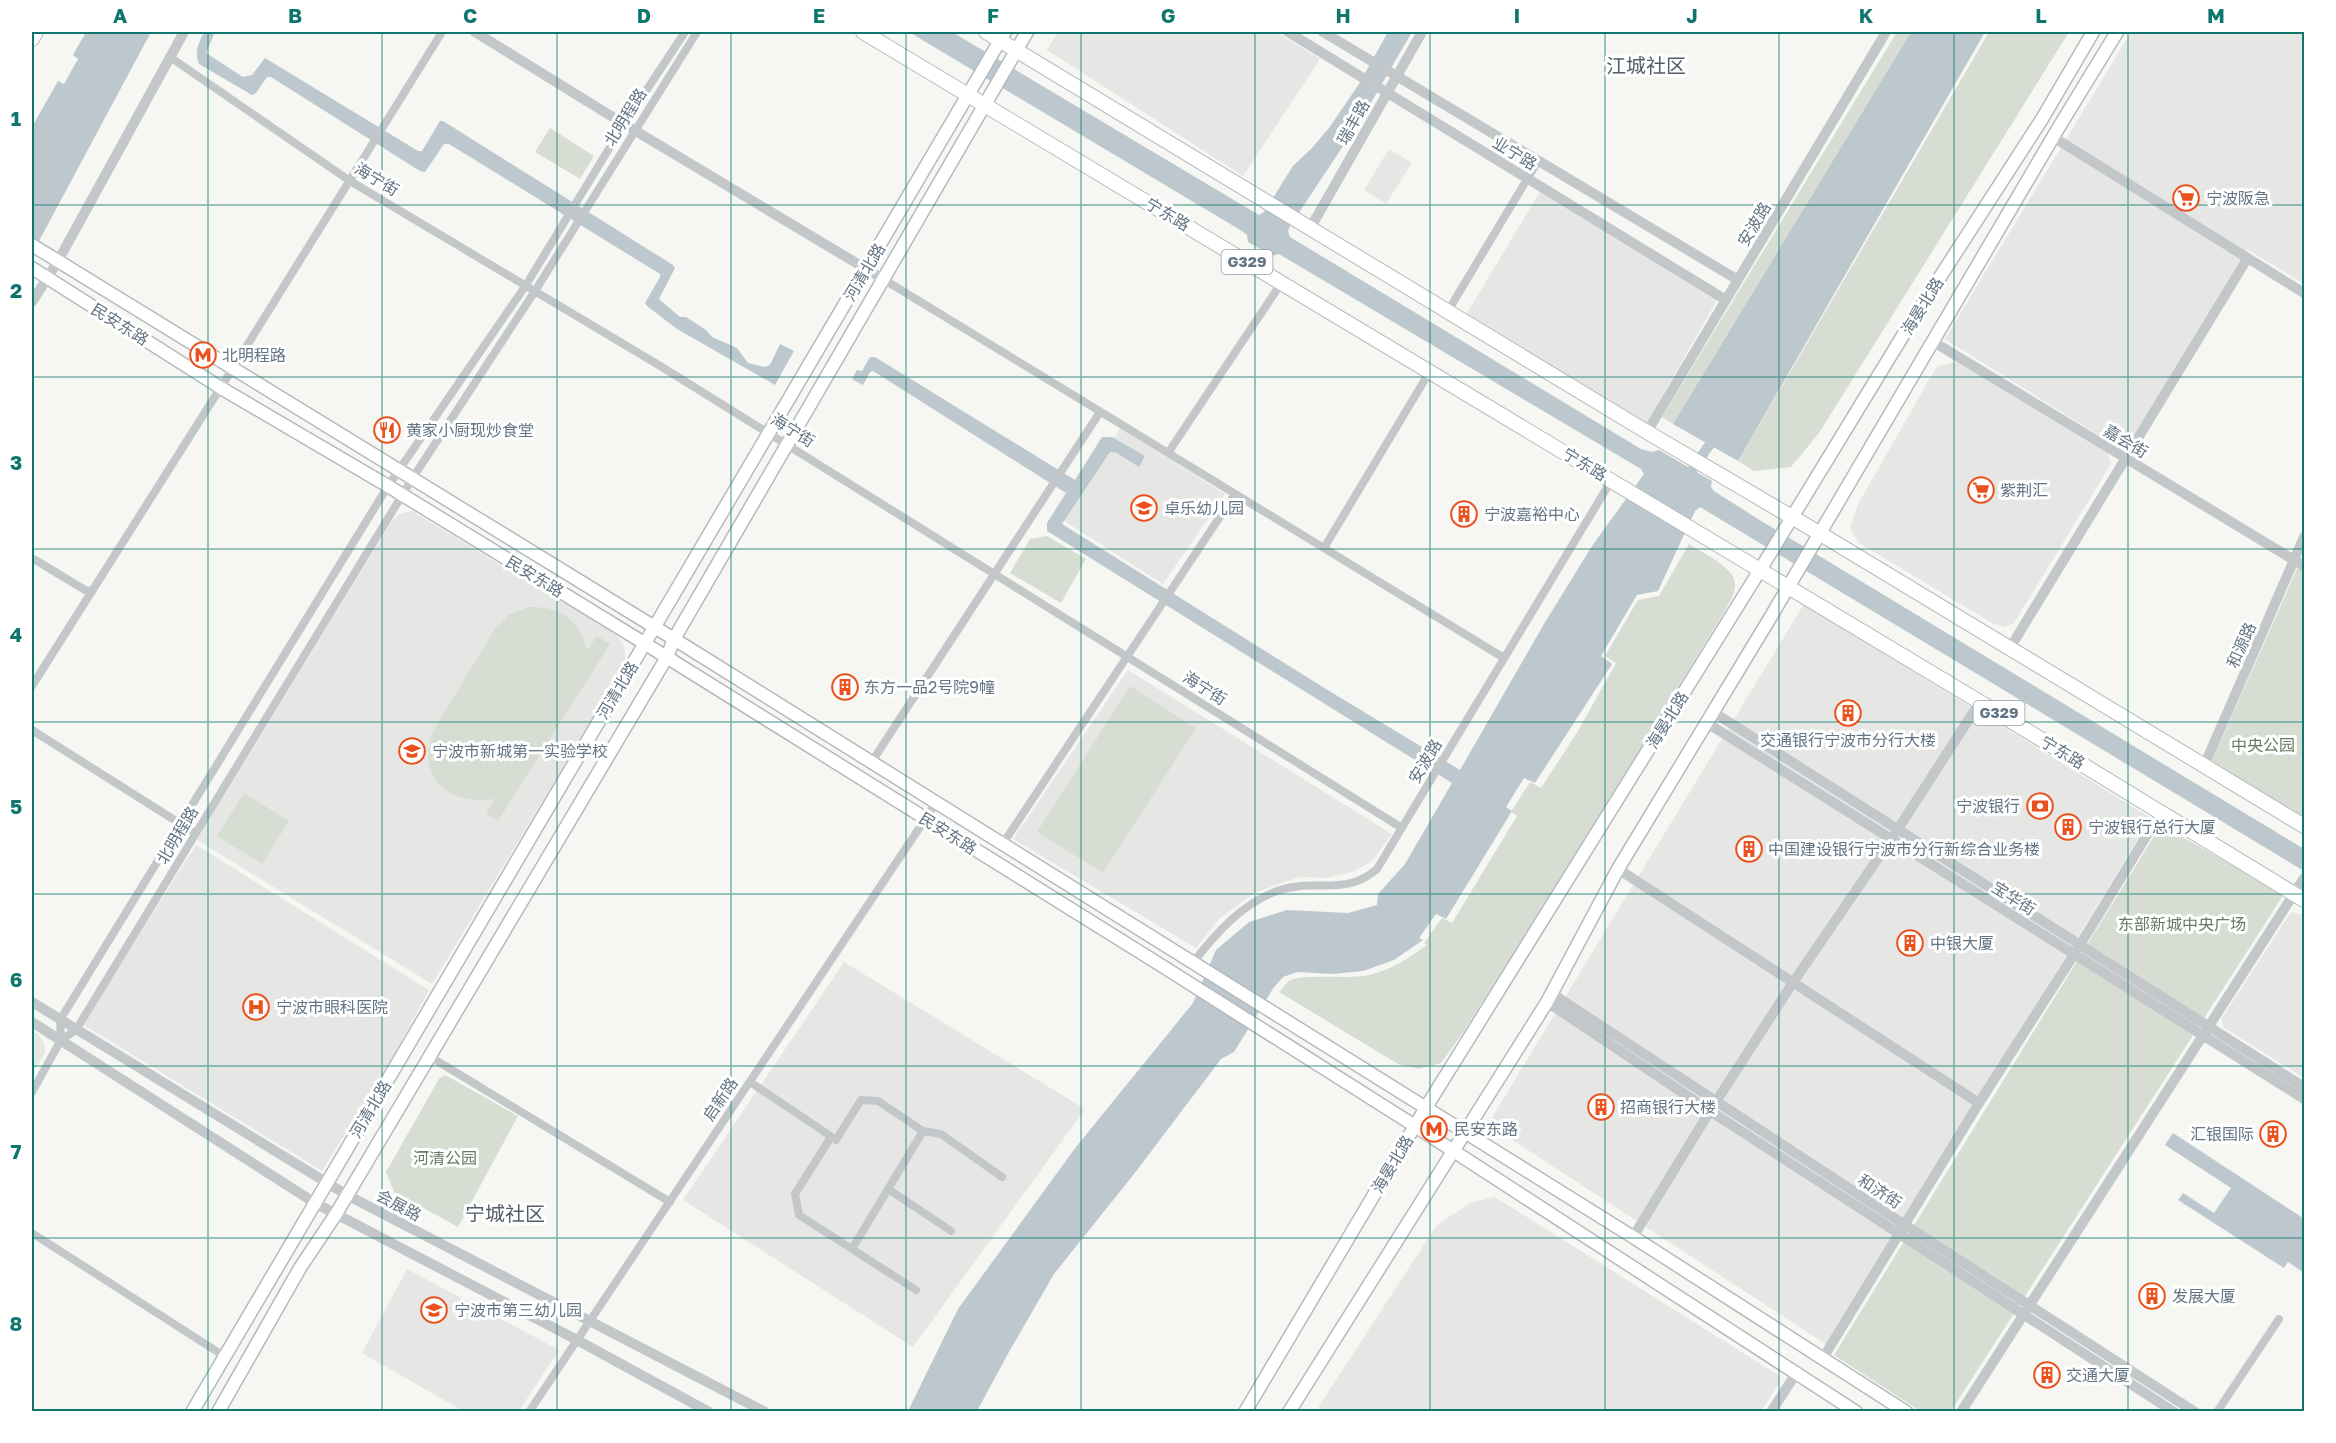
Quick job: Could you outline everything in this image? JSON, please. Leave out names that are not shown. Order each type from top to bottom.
[{"type":"main road","points":[[32,39],[36,32]]},
{"type":"main road","name":"宁东路","points":[[863,32],[1980,702],[2299,897]]},
{"type":"main road","points":[[986,32],[1003,36],[1017,49],[1647,432],[1819,533],[2304,826]]},
{"type":"main road","name":"河清北路","points":[[218,1412],[300,1268],[336,1214],[667,657],[674,639],[1027,32]]},
{"type":"main road","name":"海晏北路","points":[[1245,1412],[1425,1109],[1913,319],[2042,118],[2093,32]]},
{"type":"main road","name":"海晏北路","points":[[1290,1412],[1549,998],[1618,870],[2117,32]]},
{"type":"main road","name":"河清北路","points":[[192,1412],[1003,36]]},
{"type":"main road","name":"民安东路","points":[[32,245],[674,639],[1633,1237],[1906,1412]]},
{"type":"main road","name":"民安东路","points":[[32,268],[221,388],[388,486],[667,657],[1208,994],[1856,1412]]},
{"type":"street","points":[[32,302],[58,261],[184,32]]},
{"type":"street","points":[[32,686],[221,388],[442,32]]},
{"type":"street","points":[[475,32],[1504,658]]},
{"type":"street","name":"北明程路","points":[[60,1020],[388,486],[525,285],[624,124],[685,32]]},
{"type":"street","name":"北明程路","points":[[32,1092],[62,1040],[76,1030],[412,478],[535,291],[697,32]]},
{"type":"street","name":"业宁路","points":[[1288,32],[1726,300]]},
{"type":"street","name":"业宁路","points":[[1323,32],[1738,280]]},
{"type":"street","name":"瑞丰路","points":[[1311,227],[1422,32]]},
{"type":"street","name":"安波路","points":[[1647,432],[1886,32]]},
{"type":"street","name":"海宁街","points":[[170,57],[350,181],[787,444],[1402,828]]},
{"type":"street","points":[[2053,137],[2304,293]]},
{"type":"street","points":[[1448,310],[1538,160]]},
{"type":"street","points":[[2010,648],[2247,259]]},
{"type":"street","points":[[1168,453],[1282,282]]},
{"type":"street","name":"嘉会街","points":[[1932,341],[2300,563]]},
{"type":"street","points":[[1324,548],[1430,372]]},
{"type":"street","points":[[871,763],[1100,412]]},
{"type":"street","name":"安波路","points":[[1192,964],[1226,924],[1245,909],[1279,890],[1291,887],[1338,887],[1357,883],[1377,869],[1611,480]]},
{"type":"street","points":[[1002,845],[1235,494]]},
{"type":"street","name":"和源路","points":[[2204,766],[2300,563],[2304,537]]},
{"type":"street","points":[[32,558],[85,590],[91,591]]},
{"type":"street","points":[[1633,1237],[1713,1106],[1793,983],[1895,834],[1980,702]]},
{"type":"street","name":"宝华街","points":[[1710,717],[2207,1031],[2304,1087]]},
{"type":"street","points":[[32,730],[195,832]]},
{"type":"street","name":"启新路","points":[[529,1412],[936,803]]},
{"type":"street","points":[[1823,1358],[2161,812]]},
{"type":"street","points":[[1618,870],[1979,1103]]},
{"type":"street","points":[[1961,1412],[2207,1031],[2299,897],[2304,878]]},
{"type":"street","name":"和济街","points":[[1549,998],[1902,1230],[2024,1315],[2174,1412]]},
{"type":"street","name":"会展路","points":[[32,1002],[347,1195],[765,1412]]},
{"type":"street","points":[[60,1020],[62,1040]]},
{"type":"street","points":[[32,1022],[315,1203],[709,1412]]},
{"type":"street","name":"宝华街","points":[[2207,1031],[2304,1099]]},
{"type":"street","points":[[429,1056],[670,1202]]},
{"type":"street","points":[[750,1082],[836,1140],[861,1100],[878,1101],[923,1131],[942,1134],[1002,1177]]},
{"type":"street","points":[[852,1250],[923,1131]]},
{"type":"street","points":[[831,1137],[795,1194],[799,1215],[916,1290]]},
{"type":"street","points":[[888,1189],[951,1231]]},
{"type":"street","name":"和济街","points":[[1902,1230],[2030,1305],[2195,1412]]},
{"type":"street","points":[[32,1233],[224,1356]]},
{"type":"street","points":[[2217,1412],[2278,1319]]},
{"type":"street","points":[[1771,1412],[1797,1372]]},
{"type":"shaded area","points":[[86,32],[151,32],[32,254],[32,127],[58,81],[64,84],[78,59],[73,55]]},
{"type":"shaded area","points":[[204,32],[215,32],[206,53],[243,77],[252,75],[265,58],[418,151],[422,151],[440,121],[443,121],[673,265],[675,268],[659,299],[680,317],[686,317],[706,330],[712,337],[737,348],[748,363],[764,367],[770,365],[780,344],[794,351],[775,385],[677,329],[647,306],[645,303],[660,274],[449,144],[444,144],[425,172],[420,171],[271,77],[267,77],[252,95],[199,64],[197,51]]},
{"type":"shaded area","points":[[909,32],[952,32],[1259,215],[1264,212],[1293,166],[1329,128],[1359,84],[1388,32],[1412,32],[1365,113],[1290,226],[1288,231],[1290,237],[1641,449],[1652,452],[1659,450],[1712,481],[1711,487],[1714,491],[1758,519],[2304,849],[2304,871],[1700,507],[1695,511],[1658,591],[1637,595],[1601,656],[1612,664],[1535,783],[1524,778],[1506,807],[1512,811],[1446,919],[1436,914],[1419,938],[1423,940],[1394,960],[1363,971],[1332,974],[1297,972],[1283,977],[1274,987],[1234,1052],[1221,1059],[1134,1174],[1054,1274],[977,1411],[908,1411],[958,1309],[1076,1147],[1193,1003],[1216,950],[1249,922],[1287,910],[1348,913],[1377,905],[1378,894],[1405,864],[1452,783],[1047,531],[1047,523],[1066,493],[873,371],[870,372],[863,385],[852,379],[857,370],[862,371],[870,357],[875,357],[1075,480],[1102,437],[1112,437],[1145,456],[1139,467],[1115,452],[1110,452],[1062,524],[1460,770],[1592,546],[1644,474],[1641,469],[1279,254],[1272,256],[1248,242],[1247,235],[1242,231]]},
{"type":"shaded area","points":[[1058,32],[1276,32],[1320,59],[1243,176],[1047,50]]},
{"type":"shaded area","points":[[1911,32],[1985,32],[1738,461],[1673,424]]},
{"type":"shaded area","name":"宁波阪急","points":[[2131,32],[2304,32],[2304,284],[2247,249],[2124,451],[1945,339]]},
{"type":"shaded area","points":[[1389,149],[1412,163],[1386,204],[1364,190]]},
{"type":"shaded area","points":[[1541,190],[1717,300],[1647,423],[1466,315]]},
{"type":"shaded area","name":"紫荆汇","points":[[1957,362],[2107,451],[2111,464],[2014,623],[2004,627],[1992,623],[1859,543],[1850,528],[1858,504],[1937,366]]},
{"type":"shaded area","name":"卓乐幼儿园","points":[[1120,428],[1225,494],[1163,584],[1064,521]]},
{"type":"shaded area","name":"宁波市新城第一实验学校","points":[[412,511],[615,634],[624,645],[626,663],[432,984],[197,840],[390,524],[399,514]]},
{"type":"shaded area","points":[[1804,604],[2151,818],[1827,1345],[1488,1124]]},
{"type":"shaded area","points":[[1128,670],[1392,834],[1372,861],[1353,872],[1327,878],[1300,877],[1256,892],[1219,919],[1196,948],[1013,839]]},
{"type":"shaded area","name":"宁波市眼科医院","points":[[196,845],[429,990],[392,1058],[322,1171],[82,1024]]},
{"type":"shaded area","points":[[2291,912],[2304,915],[2304,1078],[2223,1027],[2222,1018]]},
{"type":"shaded area","points":[[844,962],[1085,1109],[913,1347],[683,1200]]},
{"type":"shaded area","points":[[32,1030],[44,1043],[45,1053],[32,1074]]},
{"type":"shaded area","points":[[2173,1133],[2303,1218],[2304,1273],[2288,1262],[2284,1268],[2178,1200],[2183,1193],[2214,1213],[2231,1188],[2165,1145]]},
{"type":"shaded area","points":[[1495,1197],[1778,1375],[1780,1382],[1761,1411],[1320,1411],[1319,1406],[1437,1225],[1470,1203]]},
{"type":"shaded area","name":"宁波市第三幼儿园","points":[[407,1269],[559,1350],[519,1411],[463,1411],[362,1353]]},
{"type":"green space","points":[[1897,32],[1911,32],[1673,424],[1662,417]]},
{"type":"green space","points":[[1989,32],[2069,32],[1819,433],[1791,467],[1754,471],[1738,461]]},
{"type":"green space","points":[[550,128],[594,156],[580,179],[535,152]]},
{"type":"green space","points":[[1047,536],[1086,559],[1061,603],[1010,573],[1030,539]]},
{"type":"green space","points":[[1689,544],[1724,566],[1734,577],[1734,591],[1731,599],[1557,884],[1462,1034],[1441,1063],[1419,1069],[1398,1064],[1279,992],[1289,981],[1304,977],[1360,976],[1385,970],[1407,959],[1427,945],[1424,943],[1442,918],[1452,923],[1517,816],[1511,812],[1530,782],[1541,788],[1578,731],[1616,663],[1605,656],[1638,600],[1659,596]]},
{"type":"green space","name":"中央公园","points":[[2304,553],[2304,819],[2212,761]]},
{"type":"green space","points":[[529,607],[550,609],[567,617],[579,630],[587,650],[597,636],[610,644],[498,821],[486,814],[495,799],[464,798],[440,786],[429,763],[429,748],[433,731],[496,627],[510,614]]},
{"type":"green space","points":[[1130,686],[1196,728],[1103,873],[1037,832]]},
{"type":"green space","points":[[244,793],[289,821],[262,864],[217,836]]},
{"type":"green space","name":"东部新城中央广场","points":[[2161,825],[2284,894],[1951,1411],[1920,1411],[1834,1355]]},
{"type":"green space","name":"河清公园","points":[[445,1075],[518,1116],[458,1227],[394,1192],[386,1172],[439,1079]]},
{"type":"waterway","points":[[1685,480],[1717,434]]},
{"type":"place","name":"宁波阪急","points":[[2186,198]]},
{"type":"place","name":"北明程路","points":[[203,355]]},
{"type":"place","name":"黄家小厨现炒食堂","points":[[387,430]]},
{"type":"place","name":"紫荆汇","points":[[1981,490]]},
{"type":"place","name":"卓乐幼儿园","points":[[1144,508]]},
{"type":"place","name":"宁波嘉裕中心","points":[[1464,514]]},
{"type":"place","name":"东方一品2号院9幢","points":[[845,687]]},
{"type":"place","name":"交通银行宁波市分行大楼","points":[[1848,713]]},
{"type":"place","name":"宁波市新城第一实验学校","points":[[412,751]]},
{"type":"place","name":"宁波银行","points":[[2040,806]]},
{"type":"place","name":"宁波银行总行大厦","points":[[2068,827]]},
{"type":"place","name":"中国建设银行宁波市分行新综合业务楼","points":[[1749,849]]},
{"type":"place","name":"中银大厦","points":[[1910,943]]},
{"type":"place","name":"宁波市眼科医院","points":[[256,1007]]},
{"type":"place","name":"招商银行大楼","points":[[1601,1107]]},
{"type":"place","name":"民安东路","points":[[1434,1129]]},
{"type":"place","name":"汇银国际","points":[[2273,1134]]},
{"type":"place","name":"发展大厦","points":[[2152,1296]]},
{"type":"place","name":"宁波市第三幼儿园","points":[[434,1310]]},
{"type":"place","name":"交通大厦","points":[[2047,1375]]},
{"type":"district","name":"江城社区","points":[[1646,66]]},
{"type":"district","name":"宁城社区","points":[[505,1214]]}]
